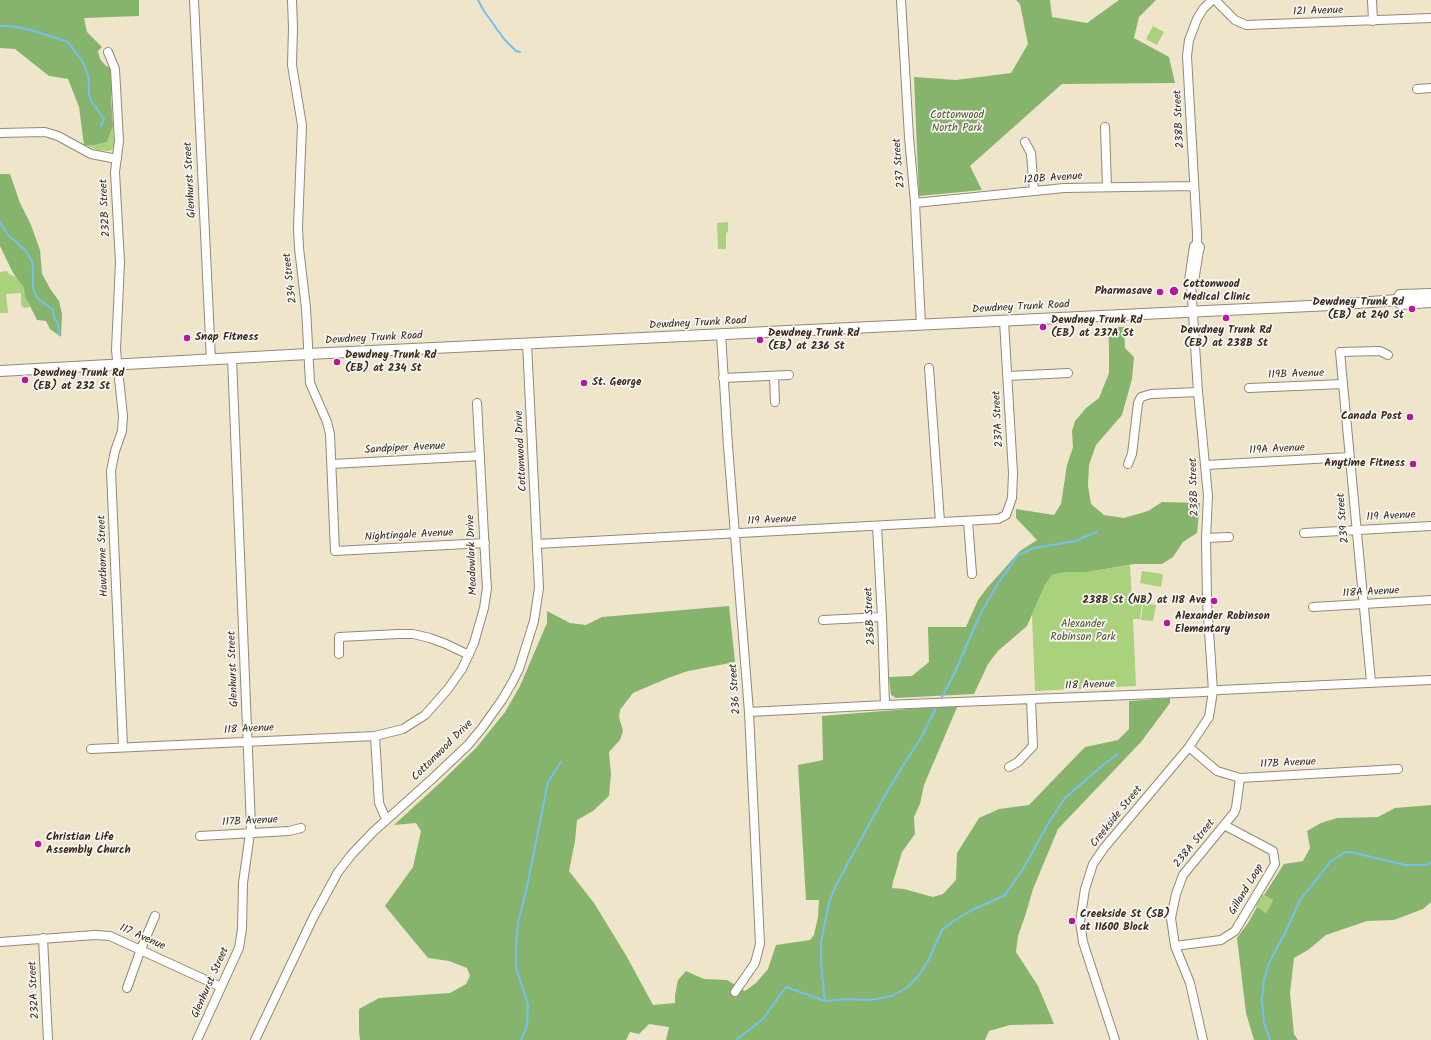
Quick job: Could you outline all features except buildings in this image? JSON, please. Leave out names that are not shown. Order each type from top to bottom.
[{"type":"main road","name":"Dewdney Trunk Road","points":[[1397,300],[1400,295],[1431,294]]},
{"type":"main road","name":"Dewdney Trunk Road","points":[[0,371],[527,343],[1331,305],[1397,300],[1401,304],[1431,302]]},
{"type":"street","name":"Glenhurst Street","points":[[194,0],[211,360]]},
{"type":"street","name":"234 Street","points":[[292,0],[292,65],[302,125],[298,240],[305,300],[311,388],[329,428],[332,464],[335,550]]},
{"type":"street","name":"237 Street","points":[[901,0],[909,137],[915,203],[921,325]]},
{"type":"street","name":"121 Avenue","points":[[1214,0],[1235,20],[1246,25],[1431,18]]},
{"type":"street","name":"238B Street","points":[[1213,691],[1207,601],[1206,538],[1208,496],[1198,392],[1191,283],[1189,281],[1189,272],[1194,246],[1197,244],[1197,233],[1188,50],[1190,36],[1197,19],[1203,9],[1214,0]]},
{"type":"street","points":[[1372,0],[1373,20]]},
{"type":"street","name":"232B Street","points":[[108,52],[116,69],[119,141],[115,172],[120,262],[116,337],[117,365]]},
{"type":"street","points":[[1417,89],[1431,88]]},
{"type":"street","points":[[1104,127],[1107,187]]},
{"type":"street","points":[[0,133],[45,132],[58,136],[91,154],[117,158]]},
{"type":"street","points":[[1025,142],[1031,153],[1034,191]]},
{"type":"street","name":"120B Avenue","points":[[915,203],[1064,188],[1194,186]]},
{"type":"street","name":"237A Street","points":[[1004,320],[1013,473],[1012,498],[1006,514]]},
{"type":"street","name":"236 Street","points":[[721,334],[723,378],[749,712],[760,944],[754,963],[734,992]]},
{"type":"street","name":"Cottonwood Drive","points":[[255,1040],[313,918],[338,872],[357,848],[386,819],[468,745],[494,711],[513,681],[531,636],[539,588],[527,343]]},
{"type":"street","name":"239 Street","points":[[1371,682],[1340,352],[1380,351],[1388,355]]},
{"type":"street","name":"Glenhurst Street","points":[[197,1040],[237,953],[241,936],[243,883],[251,826],[232,358]]},
{"type":"street","name":"Hawthorne Street","points":[[117,365],[123,416],[122,431],[114,451],[111,471],[123,747]]},
{"type":"street","points":[[929,368],[940,522]]},
{"type":"street","points":[[1008,376],[1068,373]]},
{"type":"street","points":[[723,378],[789,375]]},
{"type":"street","points":[[774,376],[775,402]]},
{"type":"street","name":"119B Avenue","points":[[1249,388],[1343,384]]},
{"type":"street","points":[[1128,464],[1132,454],[1138,403],[1141,397],[1151,394],[1198,392]]},
{"type":"street","name":"Meadowlark Drive","points":[[407,728],[425,715],[435,705],[455,679],[469,655],[478,632],[484,608],[487,581],[477,404]]},
{"type":"street","name":"Sandpiper Avenue","points":[[332,464],[480,456]]},
{"type":"street","name":"119A Avenue","points":[[1206,465],[1350,457]]},
{"type":"street","name":"119 Avenue","points":[[537,544],[968,521],[998,519],[1006,514]]},
{"type":"street","points":[[968,521],[972,574]]},
{"type":"street","name":"236B Street","points":[[876,526],[882,617],[885,705]]},
{"type":"street","name":"119 Avenue","points":[[1304,533],[1431,526]]},
{"type":"street","points":[[1206,538],[1229,537]]},
{"type":"street","name":"Nightingale Avenue","points":[[335,550],[485,543]]},
{"type":"street","name":"118A Avenue","points":[[1313,607],[1431,600]]},
{"type":"street","points":[[823,620],[882,617]]},
{"type":"street","points":[[339,654],[339,637],[412,634],[430,638],[469,655]]},
{"type":"street","name":"118 Avenue","points":[[749,712],[1431,680]]},
{"type":"street","name":"Creekside Street","points":[[1116,1040],[1083,942],[1080,922],[1085,889],[1094,864],[1104,848],[1189,747],[1209,717],[1213,691]]},
{"type":"street","points":[[1009,767],[1018,762],[1033,746],[1031,699]]},
{"type":"street","name":"118 Avenue","points":[[91,749],[375,736],[407,728]]},
{"type":"street","points":[[375,736],[379,803],[386,819]]},
{"type":"street","name":"117B Avenue","points":[[1189,747],[1217,771],[1240,778],[1398,769]]},
{"type":"street","name":"238A Street","points":[[1203,1040],[1190,983],[1175,946],[1171,918],[1176,894],[1184,875],[1236,808],[1240,778]]},
{"type":"street","name":"Gilland Loop","points":[[1175,946],[1221,940],[1235,931],[1275,864],[1273,851],[1224,825]]},
{"type":"street","name":"117B Avenue","points":[[200,836],[289,831],[301,828]]},
{"type":"street","points":[[127,988],[155,916]]},
{"type":"street","name":"117 Avenue","points":[[0,942],[105,935],[141,949],[222,987]]},
{"type":"street","name":"232A Street","points":[[43,938],[48,1040]]},
{"type":"green space","points":[[0,0],[139,0],[139,16],[84,18],[87,32],[102,47],[98,51],[100,59],[105,65],[114,70],[111,98],[113,126],[107,142],[95,145],[84,145],[79,107],[68,79],[49,76],[15,49],[0,48]]},
{"type":"green space","name":"Cottonwood North Park","points":[[1016,0],[1050,0],[1052,17],[1087,23],[1119,0],[1156,0],[1139,17],[1134,38],[1169,57],[1175,83],[1062,84],[970,166],[982,190],[919,196],[914,77],[956,80],[1011,73],[1028,44],[1020,4]]},
{"type":"green space","points":[[1153,26],[1164,32],[1157,45],[1146,39]]},
{"type":"green space","points":[[113,126],[114,144],[112,150],[98,150],[84,145],[95,145],[107,142]]},
{"type":"green space","points":[[0,174],[10,174],[20,203],[31,225],[40,250],[42,274],[59,301],[62,314],[61,337],[50,329],[46,321],[37,320],[25,296],[24,288],[13,273],[0,246]]},
{"type":"green space","points":[[728,222],[726,249],[718,249],[717,223]]},
{"type":"green space","points":[[7,271],[9,274],[16,277],[24,288],[30,307],[24,308],[21,305],[21,293],[6,294],[8,313],[0,313],[0,272]]},
{"type":"green space","points":[[1108,327],[1124,327],[1125,348],[1134,357],[1132,379],[1122,415],[1096,445],[1089,465],[1088,486],[1091,504],[1104,515],[1124,518],[1148,511],[1162,502],[1200,503],[1197,533],[1183,542],[1173,557],[1162,564],[1134,564],[1087,572],[1065,572],[1052,575],[1045,585],[1027,626],[998,651],[988,664],[974,694],[896,698],[891,695],[889,677],[912,676],[929,662],[928,627],[966,627],[978,600],[987,588],[1020,551],[1037,540],[1016,518],[1016,509],[1054,515],[1061,504],[1067,465],[1073,447],[1072,431],[1075,421],[1086,408],[1099,398],[1109,373]]},
{"type":"green space","name":"Alexander Robinson Park","points":[[1130,565],[1132,601],[1142,603],[1140,619],[1133,619],[1136,686],[1035,691],[1032,615],[1045,585],[1052,575],[1065,572],[1087,572]]},
{"type":"green space","points":[[1142,571],[1163,574],[1161,587],[1140,583]]},
{"type":"green space","points":[[1143,603],[1156,605],[1153,621],[1141,620]]},
{"type":"green space","points":[[729,606],[735,662],[688,671],[633,693],[620,710],[619,717],[623,731],[620,740],[609,752],[611,774],[609,796],[593,811],[577,820],[575,841],[569,871],[594,903],[627,957],[653,1005],[675,1003],[678,980],[686,971],[704,979],[727,980],[745,991],[756,983],[768,969],[776,945],[810,940],[814,935],[818,917],[819,900],[806,900],[798,765],[823,760],[822,716],[958,705],[924,785],[920,804],[914,817],[915,834],[902,852],[892,888],[904,889],[933,897],[943,894],[956,880],[957,853],[979,818],[999,809],[1029,805],[1085,747],[1118,740],[1129,729],[1129,701],[1170,698],[1170,703],[1141,742],[1058,829],[1033,889],[1018,936],[1016,952],[1038,986],[1054,1024],[1010,1025],[989,1031],[985,1040],[666,1040],[669,1027],[649,1024],[639,1034],[630,1032],[626,1040],[360,1040],[359,1009],[379,998],[450,993],[466,984],[470,976],[467,968],[449,961],[428,958],[385,906],[413,867],[421,831],[416,823],[394,825],[476,748],[505,712],[520,686],[547,623],[547,611],[570,623],[586,625],[602,617]]},
{"type":"green space","points":[[1431,805],[1431,902],[1423,909],[1394,920],[1367,921],[1326,935],[1308,950],[1294,958],[1290,993],[1294,1034],[1298,1040],[1254,1040],[1246,1013],[1237,938],[1257,907],[1266,913],[1273,900],[1264,895],[1284,864],[1303,861],[1310,848],[1307,831],[1321,823],[1337,818],[1378,817],[1395,808]]},
{"type":"green space","points":[[1262,894],[1273,900],[1266,913],[1255,906]]},
{"type":"waterway","points":[[478,0],[504,39],[516,51],[520,52]]},
{"type":"waterway","points":[[0,26],[12,26],[34,31],[68,42],[83,62],[88,75],[89,94],[92,102],[104,119],[101,126]]},
{"type":"waterway","points":[[0,222],[8,235],[25,250],[32,261],[33,288],[37,298],[53,310],[54,317],[58,324],[59,335]]},
{"type":"waterway","points":[[942,697],[981,613],[998,583],[1018,555],[1034,548],[1075,541],[1097,532]]},
{"type":"waterway","points":[[825,1001],[821,963],[821,942],[829,903],[835,887],[885,795],[921,738],[936,708]]},
{"type":"waterway","points":[[736,1040],[763,1019],[786,987],[825,1001],[847,999],[870,1000],[892,996],[908,987],[919,975],[928,961],[942,930],[972,910],[1005,895],[1024,867],[1048,824],[1065,798],[1118,754]]},
{"type":"waterway","points":[[521,1040],[527,1026],[528,1004],[516,968],[518,923],[527,887],[548,782],[561,762]]},
{"type":"waterway","points":[[1270,1040],[1264,1023],[1262,1001],[1264,980],[1269,963],[1300,900],[1331,861],[1346,852],[1351,852],[1405,865],[1426,865],[1431,862]]},
{"type":"place","name":"Cottonwood Medical Clinic","points":[[1174,291]]},
{"type":"place","name":"Pharmasave","points":[[1160,292]]},
{"type":"place","name":"Dewdney Trunk Rd (EB) at 240 St","points":[[1412,309]]},
{"type":"place","name":"Dewdney Trunk Rd (EB) at 238B St","points":[[1226,318]]},
{"type":"place","name":"Dewdney Trunk Rd (EB) at 237A St","points":[[1043,327]]},
{"type":"place","name":"Snap Fitness","points":[[187,338]]},
{"type":"place","name":"Dewdney Trunk Rd (EB) at 236 St","points":[[760,340]]},
{"type":"place","name":"Dewdney Trunk Rd (EB) at 234 St","points":[[337,362]]},
{"type":"place","name":"Dewdney Trunk Rd (EB) at 232 St","points":[[25,380]]},
{"type":"place","name":"St. George","points":[[584,383]]},
{"type":"place","name":"Canada Post","points":[[1410,417]]},
{"type":"place","name":"Anytime Fitness","points":[[1413,464]]},
{"type":"place","name":"238B St (NB) at 118 Ave","points":[[1214,601]]},
{"type":"place","name":"Alexander Robinson Elementary","points":[[1167,623]]},
{"type":"place","name":"Christian Life Assembly Church","points":[[38,844]]},
{"type":"place","name":"Creekside St (SB) at 11600 Block","points":[[1072,921]]}]
